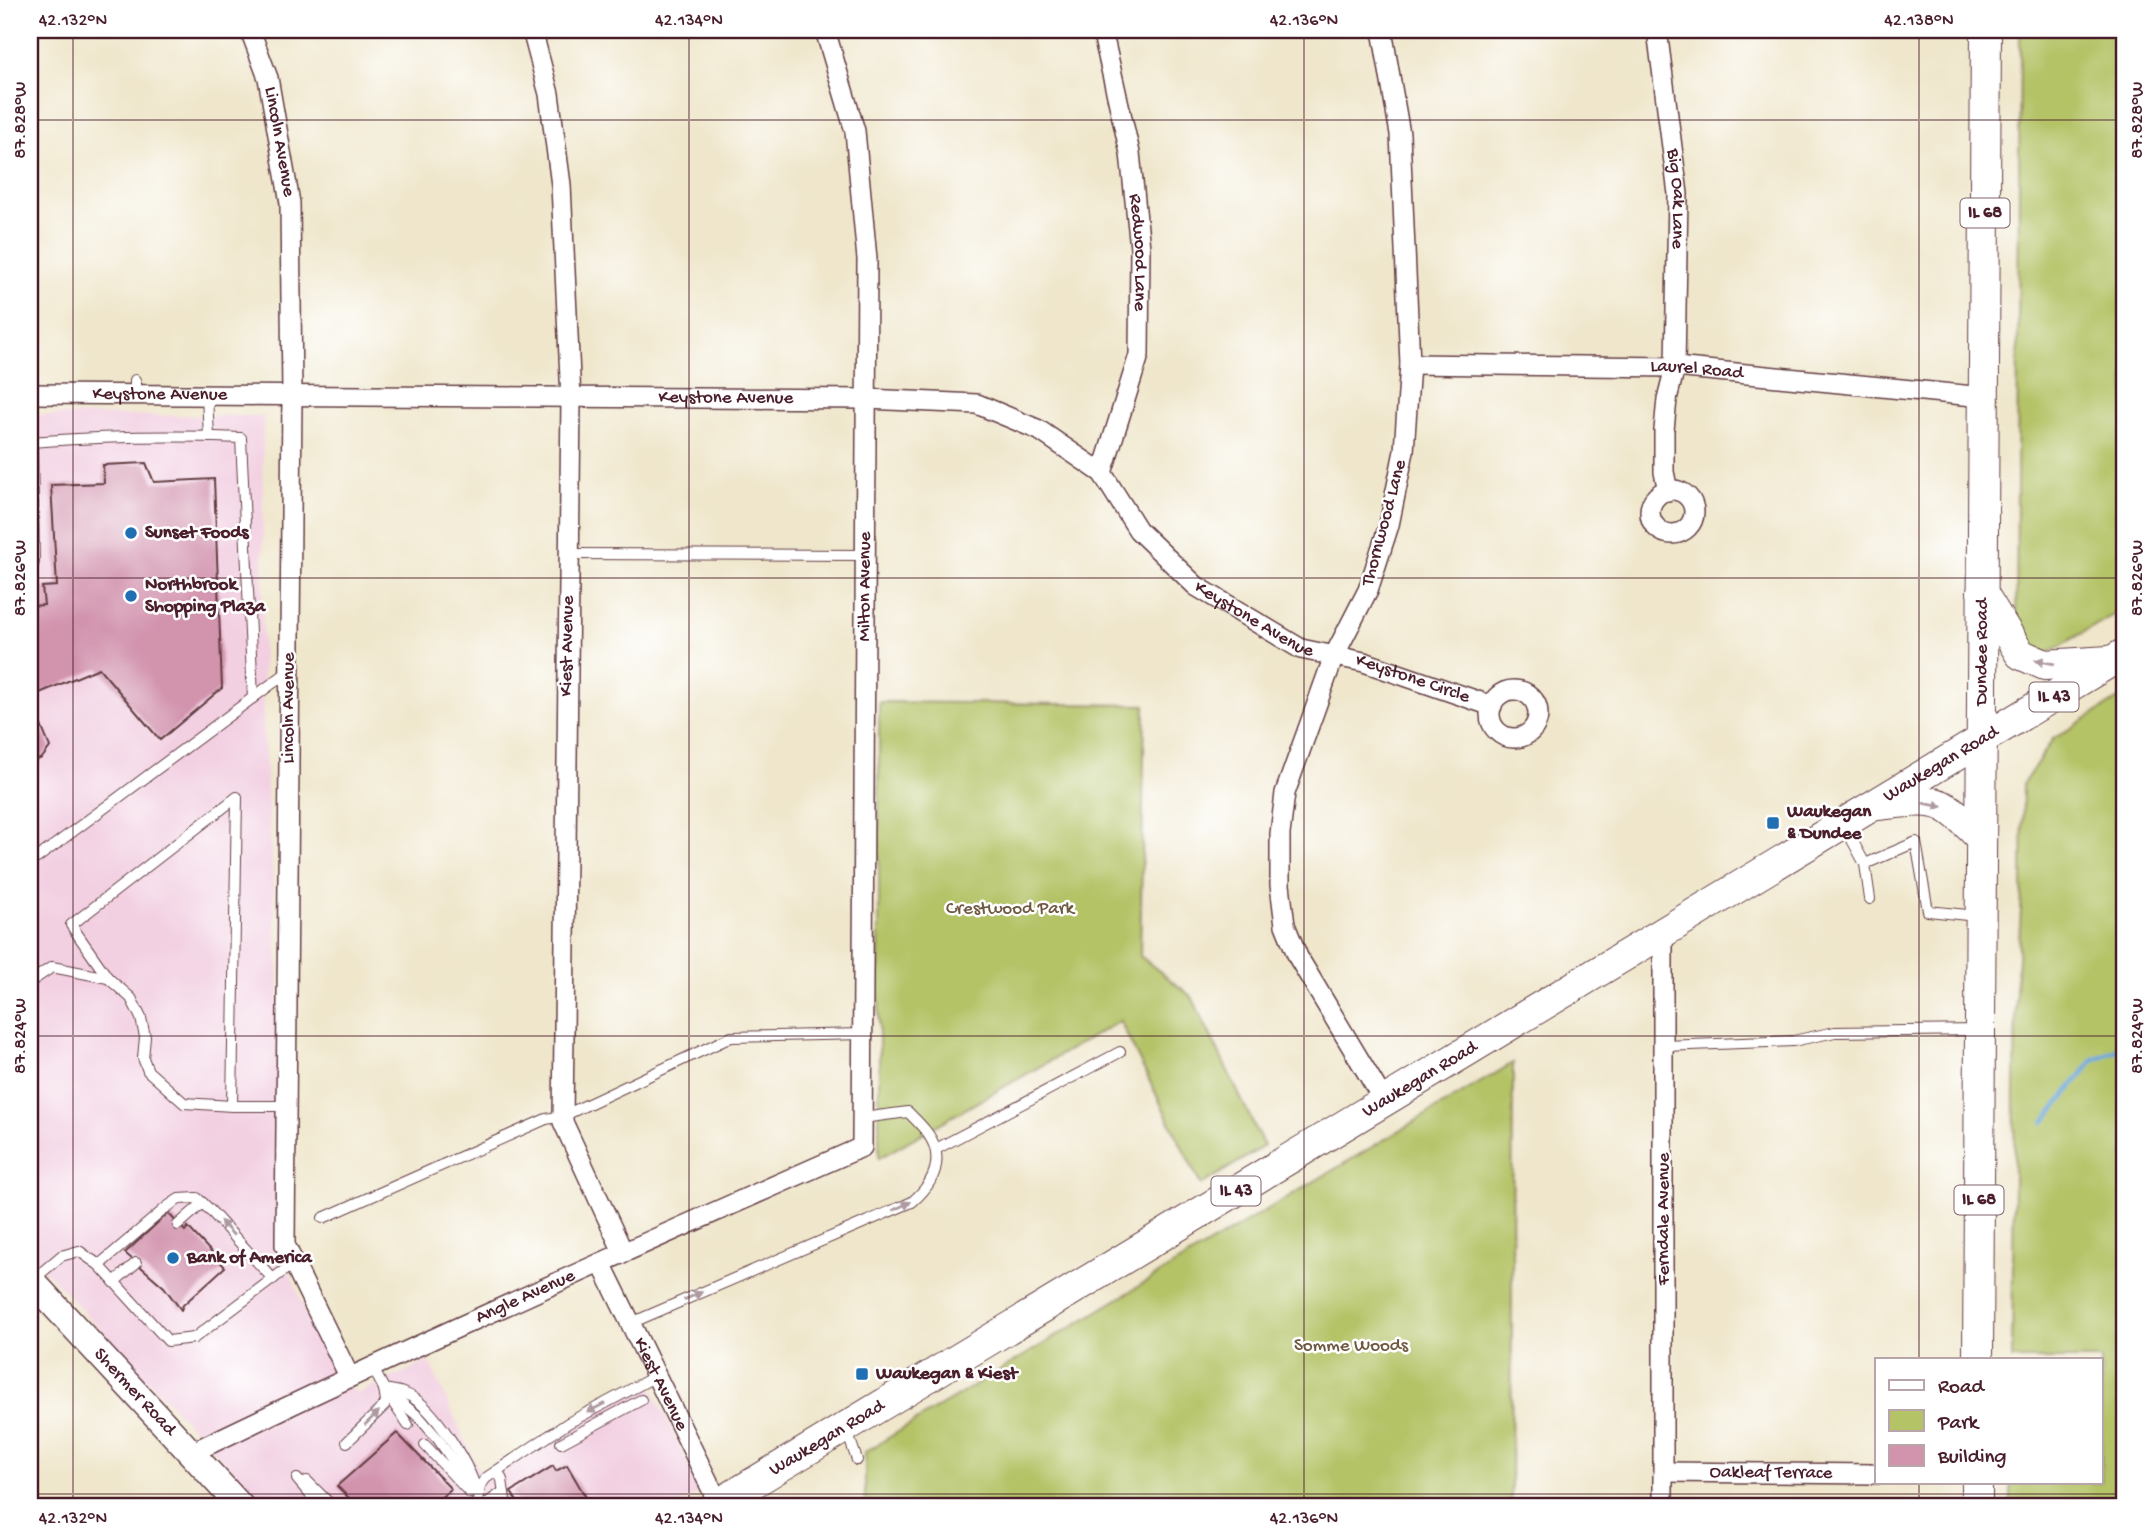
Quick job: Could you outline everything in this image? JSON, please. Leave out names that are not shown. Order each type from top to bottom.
[{"type":"main road","name":"Dundee Road","points":[[1978,1358],[1986,30]]},
{"type":"main road","points":[[1982,592],[2020,654],[2045,665],[2119,657]]},
{"type":"main road","name":"Waukegan Road","points":[[718,1506],[2119,657]]},
{"type":"main road","points":[[1874,805],[1927,802],[1940,804],[1951,810],[1981,838]]},
{"type":"main road","name":"Shermer Road","points":[[31,1280],[242,1505]]},
{"type":"main road","points":[[1977,1484],[1977,1506]]},
{"type":"street","name":"Lincoln Avenue","points":[[250,30],[268,78],[290,204],[292,396],[285,1245],[360,1374]]},
{"type":"street","name":"Kiest Avenue","points":[[532,30],[548,94],[561,185],[571,399],[563,1122],[623,1252]]},
{"type":"street","name":"Milton Avenue","points":[[825,30],[855,131],[867,259],[862,1147]]},
{"type":"street","name":"Redwood Lane","points":[[1102,30],[1130,153],[1140,248],[1139,355],[1102,473]]},
{"type":"street","name":"Thornwood Lane","points":[[1382,30],[1401,134],[1410,364],[1405,451],[1389,525],[1368,590],[1334,656],[1285,793],[1280,834],[1280,885],[1285,925],[1298,957],[1384,1101]]},
{"type":"street","name":"Big Oak Lane","points":[[1657,30],[1678,194],[1675,368],[1667,399],[1664,430],[1664,472],[1668,491]]},
{"type":"street","name":"Laurel Road","points":[[1410,364],[1675,368],[1984,397]]},
{"type":"street","name":"Keystone Avenue","points":[[30,394],[135,388],[207,396],[867,399],[977,404],[1039,430],[1102,473],[1138,530],[1196,586],[1301,649],[1334,656]]},
{"type":"street","name":"Keystone Circle","points":[[1334,656],[1364,662],[1492,706]]},
{"type":"street","name":"Ferndale Avenue","points":[[1663,933],[1663,1506]]},
{"type":"street","name":"Angle Avenue","points":[[191,1453],[623,1252],[862,1147]]},
{"type":"street","name":"Kiest Avenue","points":[[601,1263],[718,1506]]},
{"type":"street","name":"Oakleaf Terrace","points":[[1664,1472],[1875,1474]]},
{"type":"lane","points":[[30,394],[34,562],[30,571]]},
{"type":"lane","points":[[207,396],[209,437]]},
{"type":"lane","points":[[30,442],[95,438],[240,438],[253,698]]},
{"type":"lane","points":[[569,554],[866,555]]},
{"type":"lane","points":[[30,852],[37,858],[289,671]]},
{"type":"lane","points":[[232,1106],[237,797],[71,925],[108,978],[131,998],[141,1018],[145,1037],[143,1058],[148,1071],[184,1103],[232,1106],[286,1106]]},
{"type":"lane","points":[[1843,824],[1865,864],[1870,899]]},
{"type":"lane","points":[[1865,864],[1916,842],[1928,911],[1981,916]]},
{"type":"lane","points":[[30,982],[52,967],[108,978]]},
{"type":"lane","points":[[1664,1046],[1793,1041],[1835,1032],[1980,1030]]},
{"type":"lane","points":[[323,1218],[546,1119],[563,1116],[731,1037],[863,1034]]},
{"type":"lane","points":[[936,1149],[1120,1052]]},
{"type":"lane","points":[[631,1323],[912,1202],[925,1191],[935,1172],[936,1149],[926,1132],[908,1112],[862,1118]]},
{"type":"lane","points":[[99,1265],[167,1207],[179,1199],[197,1198],[273,1279]]},
{"type":"lane","points":[[178,1225],[203,1203]]},
{"type":"lane","points":[[31,1280],[61,1256],[79,1251],[99,1265],[168,1341],[194,1338],[294,1263]]},
{"type":"lane","points":[[114,1282],[136,1263]]},
{"type":"lane","points":[[360,1374],[384,1389],[406,1394],[426,1408],[441,1426],[479,1505]]},
{"type":"lane","points":[[469,1484],[503,1475],[568,1423],[656,1376]]},
{"type":"lane","points":[[384,1389],[408,1424]]},
{"type":"lane","points":[[347,1442],[384,1406],[384,1389]]},
{"type":"lane","points":[[561,1443],[641,1400]]},
{"type":"lane","points":[[845,1427],[857,1460]]},
{"type":"lane","points":[[425,1444],[469,1484]]},
{"type":"lane","points":[[503,1475],[506,1506]]},
{"type":"lane","points":[[479,1505],[480,1486],[486,1478]]},
{"type":"lane","points":[[320,1506],[302,1480],[332,1506]]},
{"type":"lane","points":[[479,1505],[503,1492]]},
{"type":"shaded area","points":[[30,415],[263,416],[263,723],[279,974],[278,1237],[305,1313],[356,1394],[429,1361],[480,1473],[648,1379],[701,1492],[677,1506],[266,1506],[30,1255]]},
{"type":"green space","points":[[2020,30],[2125,30],[2125,608],[2043,656],[2016,637]]},
{"type":"green space","points":[[2125,695],[2125,1506],[2011,1506],[2011,1484],[2102,1484],[2102,1358],[2012,1358],[2016,991],[2022,893],[2023,784],[2053,739]]},
{"type":"green space","name":"Crestwood Park","points":[[879,702],[1145,705],[1140,956],[1192,997],[1264,1146],[1201,1185],[1120,1021],[879,1158]]},
{"type":"green space","name":"Somme Woods","points":[[1513,1063],[1511,1506],[865,1506],[865,1452]]},
{"type":"building","name":"Northbrook Shopping Plaza","points":[[146,463],[154,482],[214,479],[222,688],[160,740],[99,668],[30,697],[30,606],[44,605],[42,587],[57,586],[51,485],[104,483],[103,465]]},
{"type":"building","points":[[30,699],[50,747],[42,758],[30,763]]},
{"type":"building","name":"Bank of America","points":[[168,1213],[185,1231],[188,1227],[225,1267],[183,1305],[181,1310],[164,1287],[125,1253]]},
{"type":"building","points":[[397,1433],[451,1489],[431,1506],[357,1506],[337,1486]]},
{"type":"building","points":[[567,1465],[591,1506],[520,1506],[511,1492],[553,1466],[556,1471]]},
{"type":"waterway","points":[[2044,1122],[2094,1059],[2123,1048],[2125,1044]]},
{"type":"place","name":"Sunset Foods","points":[[131,533]]},
{"type":"place","name":"Northbrook Shopping Plaza","points":[[131,596]]},
{"type":"place","name":"Waukegan & Dundee","points":[[1773,823]]},
{"type":"place","name":"Bank of America","points":[[173,1258]]},
{"type":"place","name":"Waukegan & Kiest","points":[[862,1374]]}]
